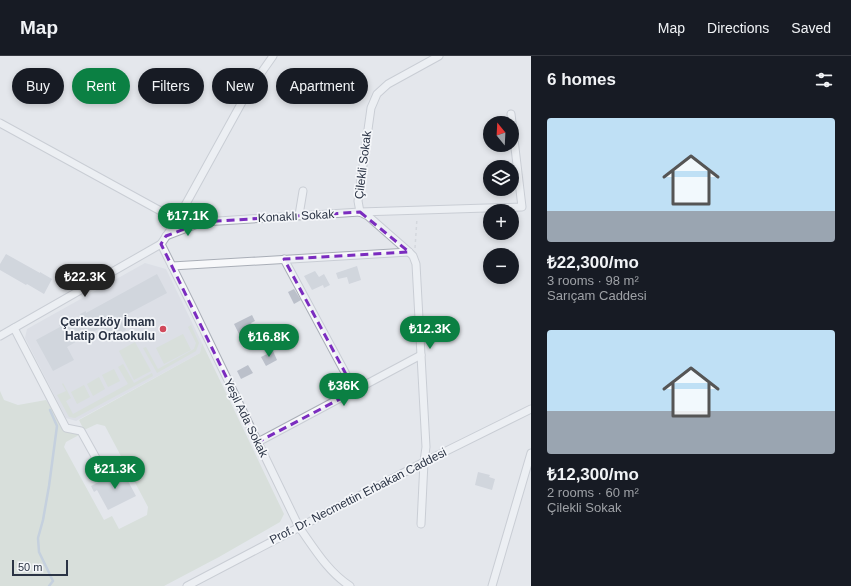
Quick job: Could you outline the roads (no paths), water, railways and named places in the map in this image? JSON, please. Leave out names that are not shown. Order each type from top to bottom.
[{"type":"street","points":[[0,336],[161,244],[177,220],[247,93],[273,56]]},
{"type":"street","name":"Çilekli Sokak","points":[[411,254],[368,216],[360,212],[358,201],[371,108],[377,94],[388,84],[439,56]]},
{"type":"street","name":"Konaklı Sokak","points":[[0,123],[177,220],[203,222],[360,212],[522,207],[511,114]]},
{"type":"street","points":[[298,215],[302,191]]},
{"type":"street","points":[[166,236],[203,222]]},
{"type":"street","name":"Yeşil Ada Sokak","points":[[161,244],[299,527],[314,549],[336,576],[348,586]]},
{"type":"street","points":[[172,266],[284,259],[411,254],[416,264],[426,447],[421,524]]},
{"type":"street","points":[[284,259],[355,391]]},
{"type":"street","points":[[14,328],[66,428],[81,431],[101,467]]},
{"type":"street","points":[[258,442],[421,355]]},
{"type":"street","name":"Prof. Dr. Necmettin Erbakan Caddesi","points":[[192,585],[424,462],[531,409]]},
{"type":"street","points":[[492,586],[531,453]]},
{"type":"waterway","points":[[49,586],[53,581],[39,552],[38,538],[49,486],[57,426],[50,410]]},
{"type":"place","name":"Çerkezköy İmam Hatip Ortaokulu","points":[[163,329]]}]
